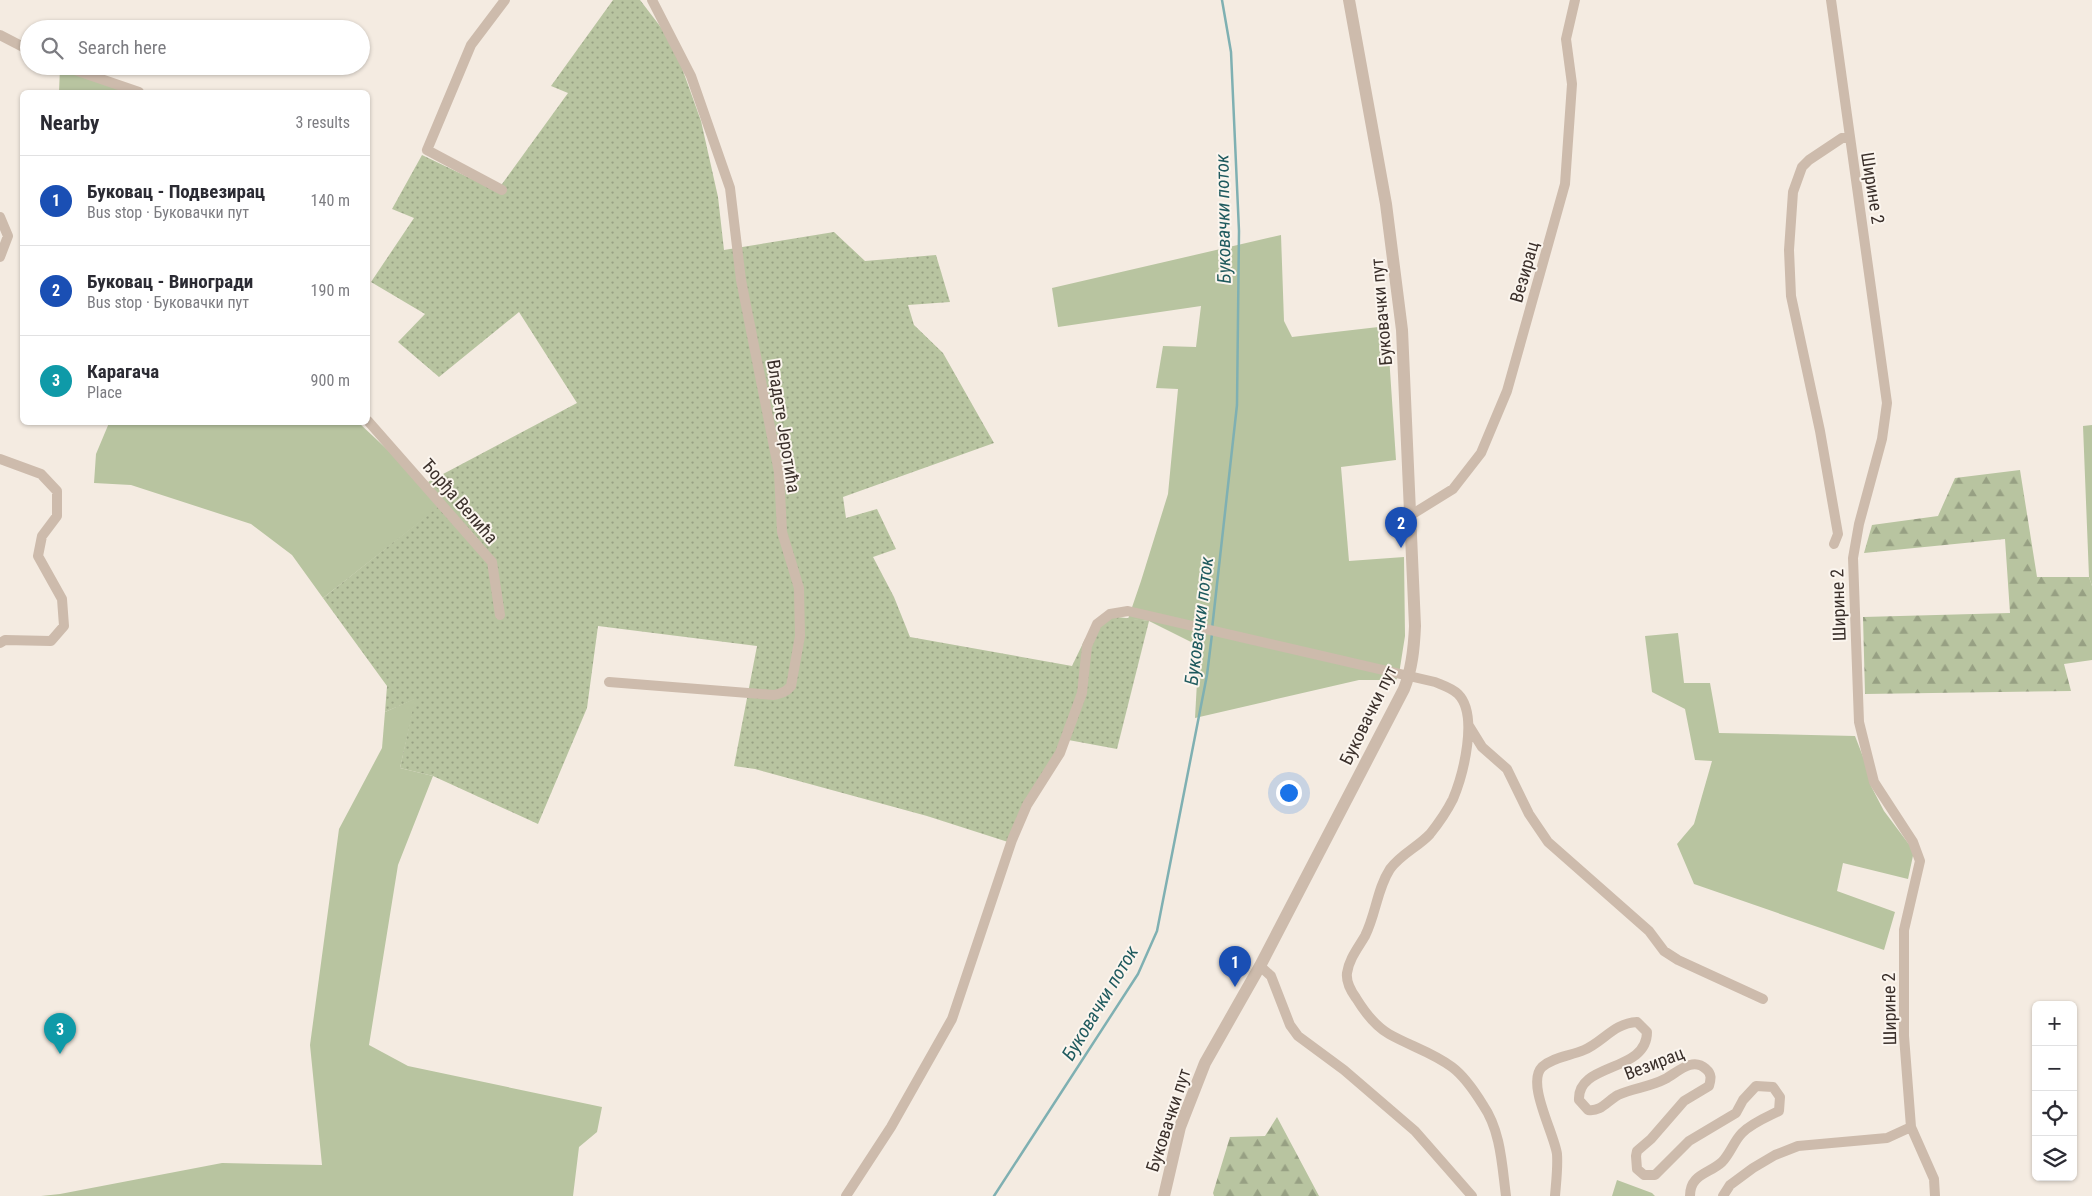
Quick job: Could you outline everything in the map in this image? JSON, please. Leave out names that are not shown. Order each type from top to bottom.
[{"type":"street","points":[[502,190],[427,150],[471,45],[505,0]]},
{"type":"street","name":"Владете Јеротића","points":[[609,682],[781,694],[791,686],[800,636],[799,588],[782,532],[780,472],[741,280],[730,188],[691,76],[652,0]]},
{"type":"street","name":"Буковачки пут","points":[[1164,1196],[1180,1127],[1196,1083],[1218,1038],[1260,966],[1409,675],[1415,626],[1402,332],[1395,265],[1382,177],[1349,0]]},
{"type":"street","name":"Везирац","points":[[1410,515],[1453,489],[1481,453],[1507,391],[1565,184],[1572,84],[1566,39],[1575,0]]},
{"type":"street","name":"Ширине 2","points":[[1831,0],[1887,404],[1882,439],[1859,524],[1853,558],[1859,722],[1874,782],[1913,842],[1920,861],[1904,930],[1904,1036],[1911,1127],[1934,1179],[1935,1196]]},
{"type":"street","points":[[0,36],[20,46]]},
{"type":"street","points":[[89,75],[133,90]]},
{"type":"street","points":[[1834,544],[1838,534],[1820,432],[1791,296],[1789,250],[1794,192],[1802,167],[1809,160],[1842,138],[1849,137]]},
{"type":"street","points":[[0,217],[8,236],[0,257]]},
{"type":"street","name":"Ђорђа Велића","points":[[370,423],[492,562],[500,615]]},
{"type":"street","points":[[0,459],[41,474],[57,492],[57,516],[42,536],[38,556],[62,599],[64,626],[51,641],[5,640],[0,643]]},
{"type":"street","points":[[846,1196],[891,1127],[952,1019],[1012,840],[1027,805],[1060,753],[1082,694],[1087,646],[1097,624],[1110,614],[1128,611],[1409,675],[1435,682],[1459,694],[1467,710],[1469,726],[1460,776],[1452,800],[1428,835],[1399,859],[1390,870],[1377,898],[1374,914],[1350,963],[1347,975],[1351,990],[1366,1013],[1387,1033],[1427,1051],[1453,1068],[1484,1106],[1495,1132],[1501,1153],[1506,1196]]},
{"type":"street","points":[[1469,726],[1482,746],[1507,769],[1529,814],[1548,842],[1649,931],[1664,951],[1678,960],[1763,999]]},
{"type":"street","points":[[1260,966],[1272,976],[1290,1026],[1298,1036],[1344,1070],[1415,1131],[1472,1196]]},
{"type":"street","name":"Везирац","points":[[1555,1196],[1557,1155],[1550,1127],[1537,1096],[1538,1077],[1541,1068],[1555,1059],[1585,1050],[1622,1025],[1637,1022],[1647,1032],[1647,1041],[1638,1055],[1591,1078],[1583,1086],[1578,1092],[1579,1100],[1588,1110],[1595,1111],[1628,1091],[1664,1080],[1687,1065],[1696,1064],[1703,1066],[1709,1072],[1711,1078],[1709,1086],[1684,1101],[1651,1139],[1637,1151],[1637,1169],[1644,1174],[1655,1175],[1689,1141],[1736,1113],[1743,1100],[1756,1086],[1773,1087],[1780,1097],[1779,1111],[1755,1123],[1742,1133],[1723,1161],[1710,1171],[1700,1174],[1690,1189],[1690,1196]]},
{"type":"street","points":[[1723,1196],[1730,1185],[1753,1168],[1775,1155],[1798,1146],[1887,1138],[1911,1127]]},
{"type":"green space","points":[[613,0],[640,0],[673,43],[701,121],[718,197],[724,250],[834,232],[865,261],[936,255],[950,302],[908,305],[914,325],[943,353],[994,443],[843,497],[846,518],[877,509],[896,549],[873,557],[894,597],[910,637],[1072,666],[1085,639],[1110,616],[1149,621],[1117,749],[1063,739],[1008,842],[927,816],[755,769],[734,766],[757,646],[598,626],[587,708],[538,824],[433,776],[400,768],[415,699],[385,712],[387,686],[323,598],[443,503],[428,482],[577,403],[519,312],[439,377],[398,342],[425,314],[371,282],[414,218],[392,209],[422,155],[497,191],[568,93],[551,86]]},
{"type":"green space","points":[[60,75],[82,75],[129,90],[59,90]]},
{"type":"green space","points":[[1281,235],[1284,321],[1292,337],[1387,326],[1396,460],[1341,467],[1349,561],[1404,557],[1405,636],[1399,674],[1396,680],[1359,680],[1195,718],[1199,646],[1149,621],[1128,619],[1168,494],[1178,389],[1156,388],[1163,346],[1196,347],[1201,306],[1058,327],[1052,288]]},
{"type":"green space","points":[[108,425],[361,425],[444,503],[323,598],[292,555],[251,524],[131,485],[94,483],[96,454]]},
{"type":"green space","points":[[2092,425],[2092,586],[2089,577],[2083,426]]},
{"type":"green space","points":[[2020,470],[2037,577],[2089,577],[2092,586],[2092,660],[2064,664],[2071,691],[1865,694],[1863,617],[2010,613],[2005,539],[1864,553],[1872,525],[1938,516],[1955,478]]},
{"type":"green space","points":[[1678,633],[1684,683],[1710,683],[1719,733],[1855,736],[1867,767],[1871,786],[1884,811],[1914,851],[1908,879],[1843,863],[1837,891],[1895,912],[1884,950],[1694,884],[1677,844],[1694,824],[1712,761],[1695,760],[1685,709],[1652,692],[1645,636]]},
{"type":"green space","points":[[416,698],[400,768],[433,776],[398,865],[369,1045],[408,1066],[602,1107],[597,1132],[579,1147],[573,1196],[41,1196],[222,1163],[322,1165],[310,1045],[339,829],[382,748],[385,712]]},
{"type":"green space","points":[[1277,1117],[1319,1196],[1214,1196],[1213,1193],[1230,1137],[1265,1136]]},
{"type":"green space","points":[[1617,1180],[1652,1193],[1655,1196],[1612,1196]]},
{"type":"waterway","name":"Буковачки поток","points":[[1212,629],[1237,405],[1239,231],[1231,52],[1222,0]]},
{"type":"waterway","name":"Буковачки поток","points":[[994,1196],[1138,974],[1157,931],[1207,675],[1212,634]]},
{"type":"place","name":"Буковац - Виногради","points":[[1401,548]]},
{"type":"place","name":"Буковац - Подвезирац","points":[[1235,987]]},
{"type":"place","name":"Карагача","points":[[60,1054]]}]
